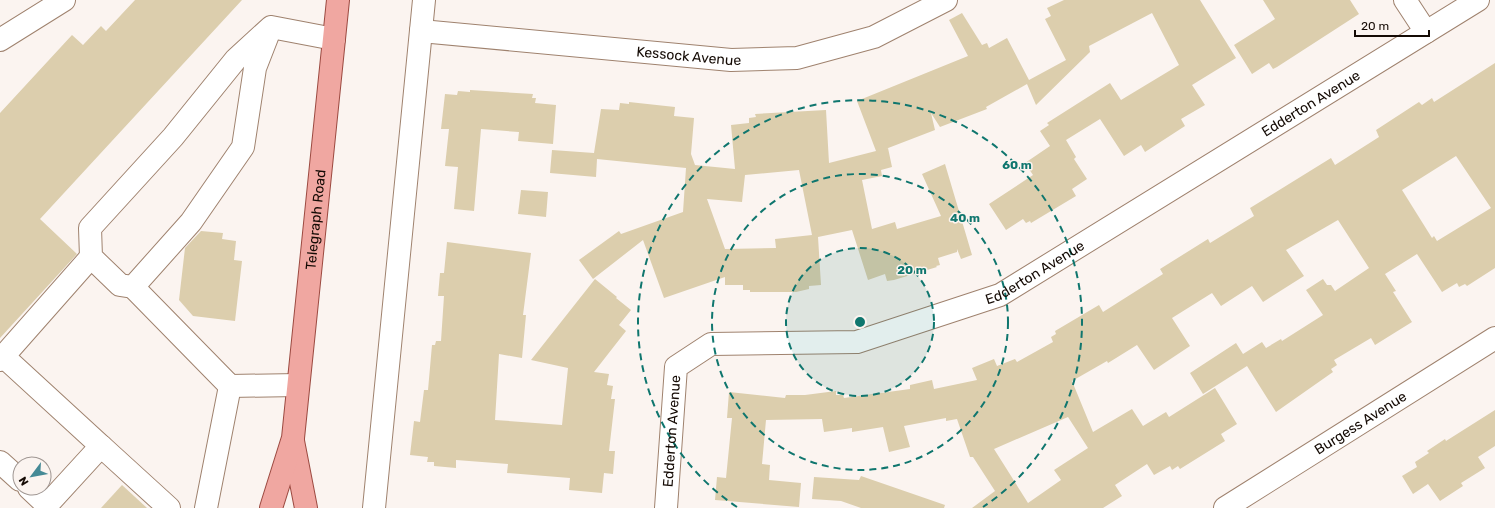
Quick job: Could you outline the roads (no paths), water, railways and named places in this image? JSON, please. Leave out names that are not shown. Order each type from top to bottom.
[{"type":"main road","name":"Telegraph Road","points":[[271,508],[293,438],[338,0]]},
{"type":"main road","name":"Telegraph Road","points":[[293,438],[306,508]]},
{"type":"street","points":[[0,40],[64,0]]},
{"type":"street","points":[[374,508],[424,0]]},
{"type":"street","name":"Kessock Avenue","points":[[421,31],[731,60],[797,58],[874,37],[946,0]]},
{"type":"street","points":[[1405,0],[1426,32]]},
{"type":"street","name":"Edderton Avenue","points":[[666,508],[676,367],[711,344],[857,342],[1000,295],[1478,0]]},
{"type":"street","points":[[271,27],[334,39]]},
{"type":"street","points":[[169,508],[2,358],[91,257],[90,228],[173,137],[236,59],[271,27]]},
{"type":"street","points":[[133,287],[191,222],[243,147],[255,68],[271,27]]},
{"type":"street","points":[[91,257],[120,285],[133,287],[230,386],[298,385]]},
{"type":"street","name":"Burgess Avenue","points":[[1225,508],[1495,338]]},
{"type":"street","points":[[206,508],[230,386]]},
{"type":"street","points":[[38,496],[49,506],[100,446]]},
{"type":"street","points":[[0,462],[12,473]]}]
